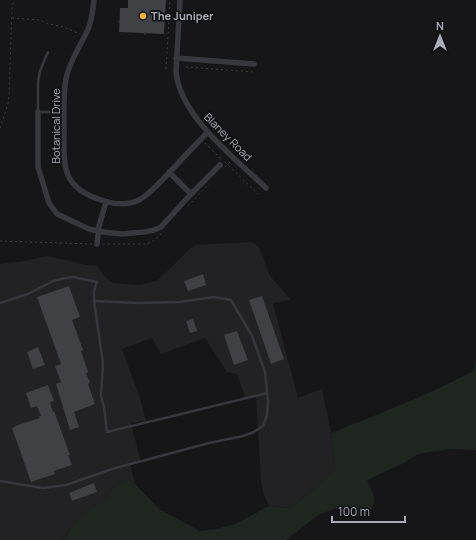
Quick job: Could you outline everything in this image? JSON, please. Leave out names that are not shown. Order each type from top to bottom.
[{"type":"street","name":"Botanical Drive","points":[[94,0],[89,26],[66,78],[64,158],[68,176],[78,188],[84,194],[106,202],[125,204],[140,200],[153,189],[208,132]]},
{"type":"street","name":"Blaney Road","points":[[180,0],[176,58],[177,81],[183,96],[189,109],[208,132],[266,188]]},
{"type":"street","points":[[176,58],[254,64]]},
{"type":"street","points":[[38,112],[38,167],[49,203],[57,214],[89,229],[111,234],[154,230],[160,227],[220,165]]},
{"type":"street","points":[[169,172],[191,194]]},
{"type":"street","points":[[99,244],[98,231],[106,202]]},
{"type":"lane","points":[[48,52],[40,71],[38,82],[38,112],[64,112]]},
{"type":"lane","points":[[0,303],[28,294],[53,281],[73,278],[97,282],[94,291],[94,301],[103,363],[101,396],[107,432],[267,393]]},
{"type":"lane","points":[[0,481],[43,488],[66,485],[112,469],[209,443],[243,436],[254,432],[263,426],[267,415],[265,372],[252,336],[231,300],[214,297],[180,302],[137,303],[94,301]]},
{"type":"path","points":[[0,128],[8,104],[9,96],[11,18],[14,0]]},
{"type":"path","points":[[166,69],[170,0]]},
{"type":"path","points":[[11,18],[40,20],[49,24],[64,27],[80,34]]},
{"type":"path","points":[[186,67],[254,72]]},
{"type":"path","points":[[244,181],[258,194]]},
{"type":"path","points":[[0,241],[99,244]]},
{"type":"shaded area","points":[[252,242],[259,247],[270,276],[291,300],[273,303],[298,398],[322,389],[331,433],[335,468],[311,492],[289,508],[269,506],[263,493],[261,481],[256,396],[245,397],[237,374],[227,372],[205,338],[161,354],[152,338],[122,349],[140,398],[146,421],[131,423],[141,462],[130,463],[135,484],[128,478],[113,487],[104,502],[90,508],[73,525],[63,540],[0,540],[0,264],[48,256],[86,265],[97,266],[106,278],[113,283],[140,285],[157,281],[194,245]]},
{"type":"shaded area","points":[[476,362],[476,450],[450,449],[418,454],[402,464],[367,480],[374,497],[373,505],[368,515],[356,516],[336,508],[318,515],[286,540],[63,540],[73,525],[90,508],[104,502],[113,487],[128,478],[159,509],[200,531],[235,524],[269,506],[289,508],[311,492],[335,468],[331,433],[403,404],[456,380],[473,371]]},
{"type":"building","name":"The Juniper","points":[[128,0],[166,0],[164,34],[119,32],[120,8],[128,8]]},
{"type":"building","points":[[203,274],[206,285],[188,291],[184,281]]},
{"type":"building","points":[[69,286],[80,317],[72,320],[83,350],[81,351],[90,383],[88,384],[95,404],[74,412],[79,427],[70,430],[56,384],[61,382],[55,366],[61,364],[37,297]]},
{"type":"building","points":[[262,296],[284,359],[271,364],[249,300]]},
{"type":"building","points":[[193,319],[197,331],[190,333],[186,321]]},
{"type":"building","points":[[237,331],[248,360],[234,365],[224,335]]},
{"type":"building","points":[[38,347],[45,365],[33,369],[27,352]]},
{"type":"building","points":[[48,385],[54,401],[50,402],[53,412],[54,411],[70,455],[68,455],[72,465],[54,471],[55,474],[31,482],[12,428],[40,418],[39,416],[41,416],[37,406],[31,408],[26,393]]},
{"type":"building","points":[[94,483],[97,492],[72,501],[69,493]]},
{"type":"place","name":"The Juniper","points":[[143,16]]}]
